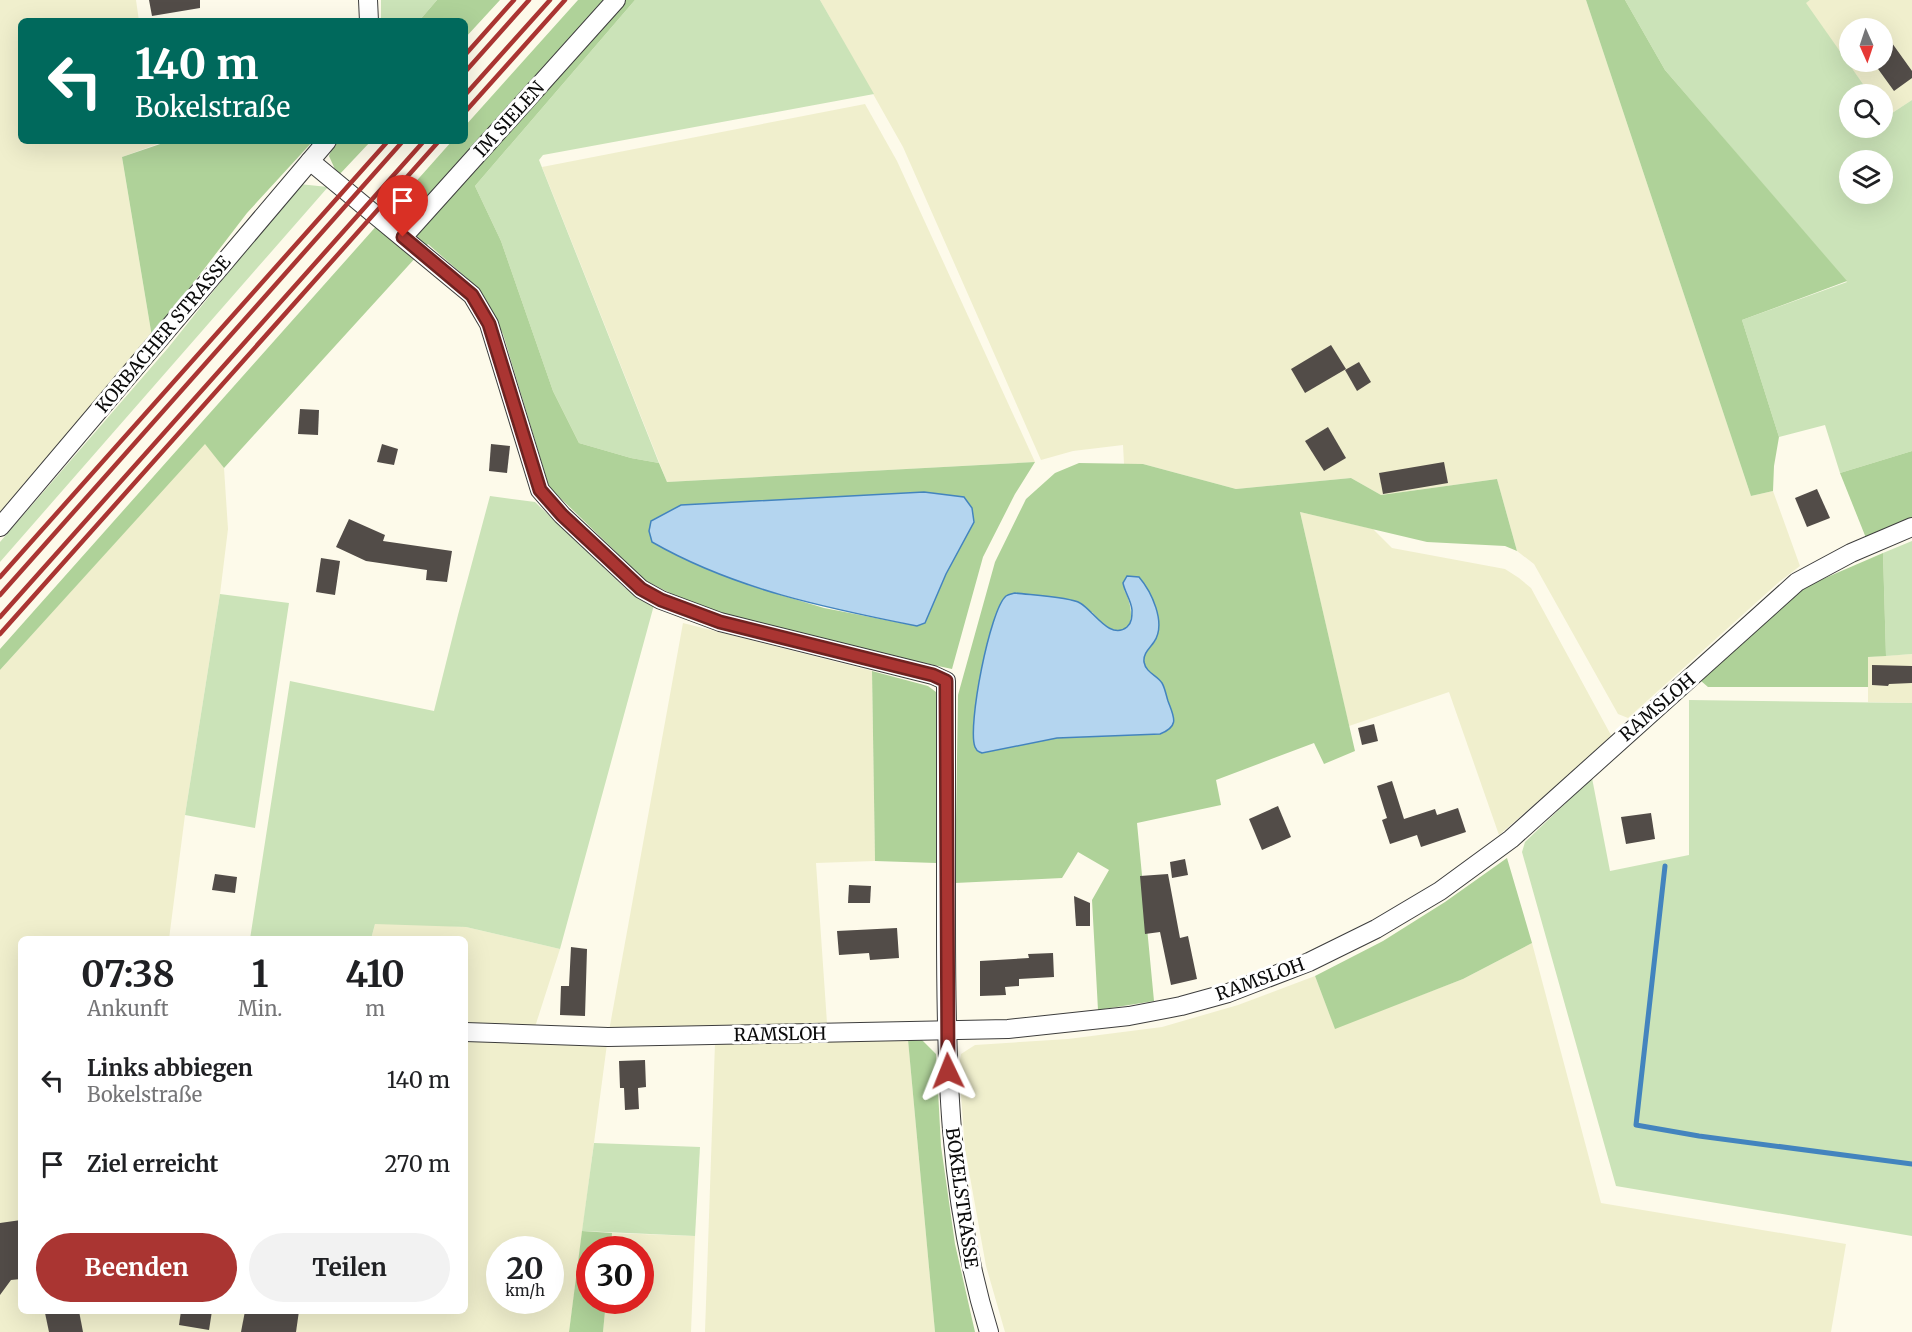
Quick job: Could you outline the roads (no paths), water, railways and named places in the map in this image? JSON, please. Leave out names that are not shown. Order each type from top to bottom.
[{"type":"street","points":[[369,0],[369,18]]},
{"type":"street","name":"IM SIELEN","points":[[403,237],[616,0]]},
{"type":"street","name":"KORBACHER STRASSE","points":[[0,527],[324,144]]},
{"type":"street","name":"BOKELSTRASSE","points":[[310,161],[472,295],[479,304],[492,331],[540,490],[562,515],[641,589],[669,603],[720,622],[933,675],[946,681],[946,1031],[950,1124],[956,1180],[971,1267],[988,1332]]},
{"type":"street","name":"RAMSLOH","points":[[468,1032],[608,1037],[1008,1029],[1130,1016],[1228,993],[1309,962],[1376,929],[1440,891],[1511,839],[1797,582],[1851,553],[1912,527]]},
{"type":"water","points":[[924,492],[964,497],[972,508],[974,522],[946,574],[925,623],[917,626],[815,604],[748,584],[683,558],[652,542],[649,531],[651,521],[681,505]]},
{"type":"water","points":[[1127,576],[1139,577],[1156,608],[1158,634],[1146,653],[1144,662],[1147,669],[1160,680],[1164,687],[1174,720],[1171,728],[1160,734],[1057,738],[982,753],[977,751],[973,735],[977,694],[993,622],[1006,596],[1015,593],[1075,601],[1108,627],[1121,630],[1129,625],[1132,617],[1131,606],[1123,583]]},
{"type":"waterway","points":[[1665,866],[1636,1125],[1699,1136],[1912,1164]]},
{"type":"railway","points":[[468,52],[514,0]]},
{"type":"railway","points":[[468,69],[529,0]]},
{"type":"railway","points":[[468,92],[550,0]]},
{"type":"railway","points":[[468,109],[565,0]]},
{"type":"railway","points":[[0,577],[385,144]]},
{"type":"railway","points":[[0,595],[400,144]]},
{"type":"railway","points":[[0,617],[421,144]]},
{"type":"railway","points":[[0,634],[436,144]]}]
